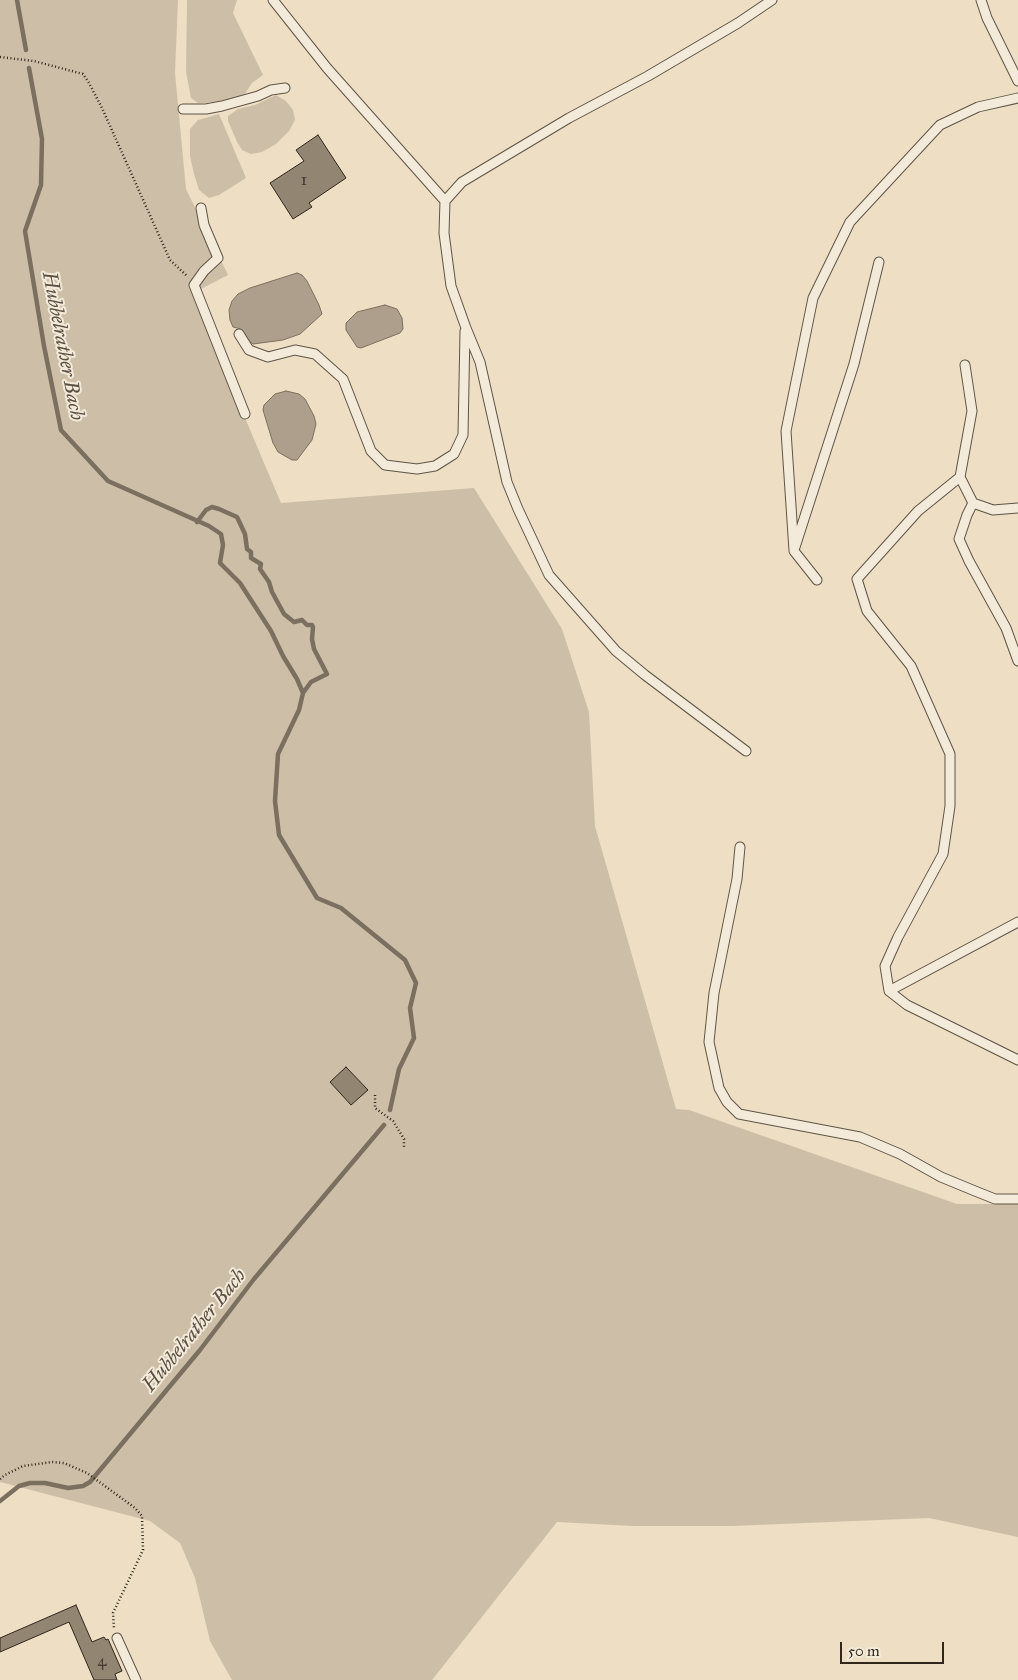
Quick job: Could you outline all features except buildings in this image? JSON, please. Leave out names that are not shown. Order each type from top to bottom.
[{"type":"lane","points":[[273,0],[327,68],[445,201]]},
{"type":"lane","points":[[746,751],[616,651],[549,575],[506,482],[480,362],[451,286],[444,233],[445,201],[462,182],[569,118],[648,76],[738,23],[772,0]]},
{"type":"lane","points":[[981,0],[987,18],[1018,81]]},
{"type":"lane","points":[[183,109],[206,109],[222,106],[258,96],[271,90],[285,88]]},
{"type":"lane","points":[[817,580],[794,551],[786,432],[813,298],[850,222],[940,125],[978,107],[1018,98]]},
{"type":"lane","points":[[201,208],[204,225],[218,258],[194,284],[245,414]]},
{"type":"lane","points":[[794,551],[854,364],[879,262]]},
{"type":"lane","points":[[239,334],[249,350],[268,357],[295,350],[315,354],[343,379],[370,450],[385,465],[417,469],[435,466],[454,454],[463,435],[466,328]]},
{"type":"lane","points":[[965,365],[972,411],[960,477],[973,503],[993,510],[1018,508]]},
{"type":"lane","points":[[960,477],[918,511],[857,579],[866,611],[911,666],[950,754],[950,806],[943,854],[898,937],[885,966],[889,991],[907,1004],[1018,1060]]},
{"type":"lane","points":[[973,503],[959,539],[1006,628],[1018,661]]},
{"type":"lane","points":[[740,847],[738,879],[714,993],[709,1042],[719,1088],[727,1102],[739,1114],[860,1137],[900,1154],[941,1177],[995,1199],[1018,1199]]},
{"type":"lane","points":[[889,991],[1018,922]]},
{"type":"lane","points":[[117,1638],[136,1680]]},
{"type":"path","points":[[0,57],[34,61],[83,74],[90,83],[102,108],[170,260],[194,284]]},
{"type":"path","points":[[374,1095],[374,1108],[393,1121],[404,1139],[404,1147]]},
{"type":"path","points":[[0,1479],[23,1466],[64,1463],[86,1473],[135,1508],[142,1516],[143,1550],[113,1613],[113,1626],[117,1638]]},
{"type":"shaded area","points":[[0,0],[178,0],[175,73],[186,189],[228,275],[195,292],[209,333],[281,503],[474,488],[562,629],[589,712],[595,826],[676,1109],[689,1110],[957,1204],[1018,1204],[1018,1537],[929,1518],[732,1526],[633,1526],[557,1522],[432,1680],[232,1680],[210,1641],[195,1578],[180,1543],[150,1521],[0,1482]]},
{"type":"shaded area","points":[[187,0],[237,0],[233,13],[263,75],[252,83],[245,94],[232,99],[206,103],[198,103],[191,98],[186,72]]},
{"type":"shaded area","points":[[276,95],[286,101],[293,110],[295,120],[289,131],[276,144],[262,152],[251,154],[242,150],[228,121],[228,116],[238,109],[255,105]]},
{"type":"shaded area","points":[[219,114],[246,178],[219,195],[209,198],[199,190],[194,174],[190,156],[190,129],[198,120]]},
{"type":"shaded area","points":[[297,273],[302,275],[307,281],[322,314],[300,334],[283,340],[253,344],[245,338],[241,329],[233,327],[229,310],[232,301],[238,294],[250,288]]},
{"type":"shaded area","points":[[385,305],[397,309],[402,318],[403,329],[400,333],[361,348],[357,347],[346,330],[346,323],[357,312]]},
{"type":"shaded area","points":[[286,391],[299,394],[305,399],[316,424],[312,440],[297,460],[292,460],[278,452],[273,443],[263,410],[264,405],[275,394]]},
{"type":"waterway","name":"Hubbelrather Bach","points":[[17,0],[26,50]]},
{"type":"waterway","name":"Hubbelrather Bach","points":[[29,68],[42,139],[41,185],[25,231],[44,346],[61,430],[108,481],[209,526],[221,534],[223,545],[220,563],[240,583],[271,631],[297,679],[303,693],[299,710],[278,754],[275,801],[279,835],[317,898],[341,908],[405,960],[416,983],[410,1008],[414,1038],[399,1069],[390,1110]]},
{"type":"waterway","points":[[197,522],[206,510],[212,507],[237,517],[245,534],[247,549],[251,552],[251,558],[261,564],[260,569],[269,582],[272,592],[284,614],[294,622],[302,620],[307,625],[312,625],[314,649],[327,674],[311,682],[303,693]]},
{"type":"waterway","name":"Hubbelrather Bach","points":[[0,1501],[19,1486],[30,1483],[45,1483],[68,1488],[83,1486],[90,1482],[200,1350],[254,1279],[384,1125]]}]
